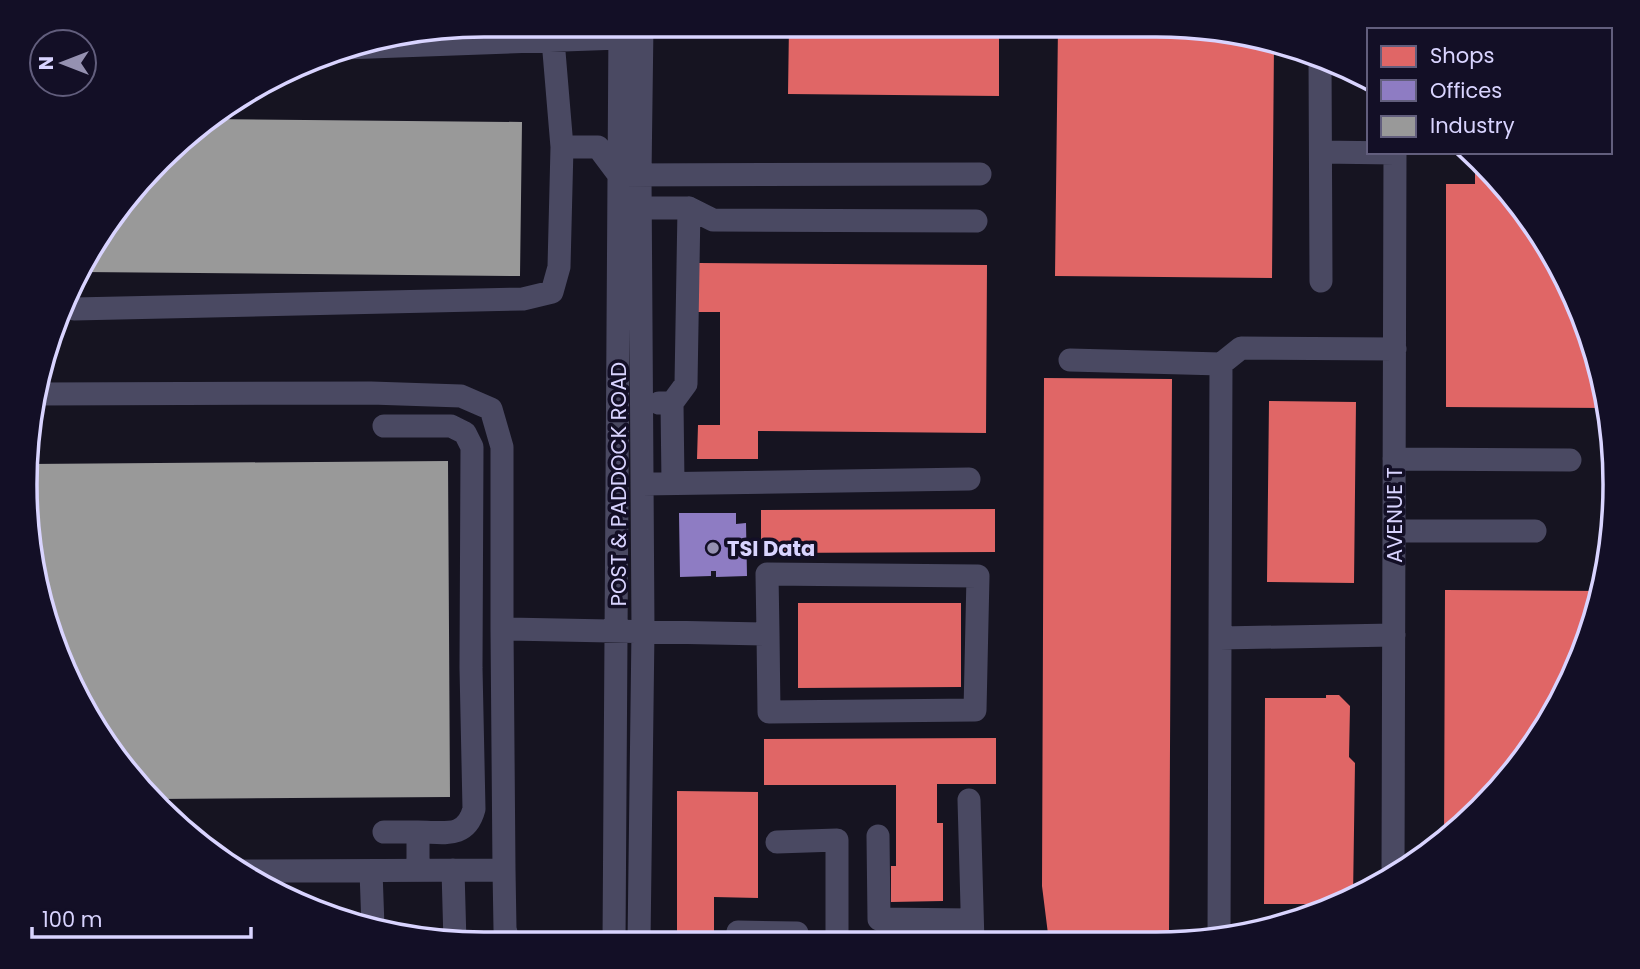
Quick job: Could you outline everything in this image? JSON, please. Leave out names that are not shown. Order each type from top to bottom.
[{"type":"street","points":[[393,46],[575,37]]},
{"type":"street","name":"POST & PADDOCK ROAD","points":[[620,37],[630,175],[640,208],[643,630],[639,932]]},
{"type":"street","name":"POST & PADDOCK ROAD","points":[[614,932],[618,630],[630,175],[641,37]]},
{"type":"street","points":[[73,308],[523,299],[552,292],[559,267],[562,147],[553,40]]},
{"type":"street","points":[[1320,69],[1321,281]]},
{"type":"street","points":[[562,147],[598,147],[630,175],[980,174]]},
{"type":"street","points":[[1321,152],[1367,153]]},
{"type":"street","name":"AVENUE T","points":[[1393,864],[1395,154]]},
{"type":"street","points":[[640,208],[689,208],[713,220],[976,221]]},
{"type":"street","points":[[673,483],[672,403],[686,384],[689,208]]},
{"type":"street","points":[[1070,360],[1222,363],[1241,348],[1395,349]]},
{"type":"street","points":[[1219,927],[1222,363]]},
{"type":"street","points":[[46,394],[417,394],[461,396],[491,409],[502,447],[506,932]]},
{"type":"street","points":[[417,394],[417,426]]},
{"type":"street","points":[[641,403],[672,403]]},
{"type":"street","points":[[384,426],[451,426],[465,433],[472,447],[471,668],[474,809],[471,822],[454,832],[384,832]]},
{"type":"street","points":[[1394,459],[1570,460]]},
{"type":"street","points":[[642,484],[969,479]]},
{"type":"street","points":[[1394,531],[1535,531]]},
{"type":"street","points":[[767,574],[978,576],[975,710],[769,712],[768,634],[767,574]]},
{"type":"street","points":[[502,629],[768,634]]},
{"type":"street","points":[[1220,638],[1394,635]]},
{"type":"street","points":[[969,800],[973,932]]},
{"type":"street","points":[[418,832],[418,870]]},
{"type":"street","points":[[878,836],[879,919],[972,920]]},
{"type":"street","points":[[778,842],[836,840],[837,932]]},
{"type":"street","points":[[453,870],[454,931]]},
{"type":"street","points":[[259,871],[504,870]]},
{"type":"street","points":[[371,871],[373,918]]},
{"type":"building: Shops","points":[[789,37],[999,37],[999,96],[788,94]]},
{"type":"building: Shops","points":[[1058,37],[1185,38],[1243,45],[1274,53],[1272,278],[1055,276]]},
{"type":"building: Shops","points":[[1477,173],[1511,212],[1557,286],[1579,341],[1597,408],[1446,407],[1446,184],[1475,184]]},
{"type":"building: Shops","points":[[698,263],[987,265],[986,433],[758,431],[758,459],[697,459],[698,425],[720,425],[720,312],[698,312]]},
{"type":"building: Shops","points":[[1044,378],[1172,379],[1169,932],[1048,932],[1042,886]]},
{"type":"building: Shops","points":[[1269,401],[1356,402],[1354,583],[1267,582]]},
{"type":"building: Shops","points":[[995,509],[995,552],[761,553],[761,510]]},
{"type":"building: Shops","points":[[1445,590],[1590,591],[1569,656],[1528,733],[1492,780],[1444,827]]},
{"type":"building: Shops","points":[[798,603],[961,603],[961,687],[798,688]]},
{"type":"building: Shops","points":[[1326,695],[1339,695],[1350,706],[1349,757],[1355,763],[1353,886],[1310,904],[1264,904],[1265,698],[1326,698]]},
{"type":"building: Shops","points":[[996,738],[996,784],[937,784],[937,823],[943,823],[943,901],[891,902],[891,866],[896,866],[896,785],[764,785],[764,739]]},
{"type":"building: Shops","points":[[677,791],[758,792],[758,898],[714,897],[714,932],[677,932]]},
{"type":"building: Offices","name":"TSI Data","points":[[679,513],[736,513],[736,524],[746,523],[747,576],[716,577],[716,571],[711,571],[711,576],[680,577]]},
{"type":"building: Industry","points":[[226,119],[522,122],[520,276],[91,272],[112,236],[148,189],[189,148]]},
{"type":"building: Industry","points":[[448,461],[450,797],[166,799],[112,733],[71,656],[45,572],[38,514],[38,464]]},
{"type":"place","name":"TSI Data","points":[[713,548]]}]
